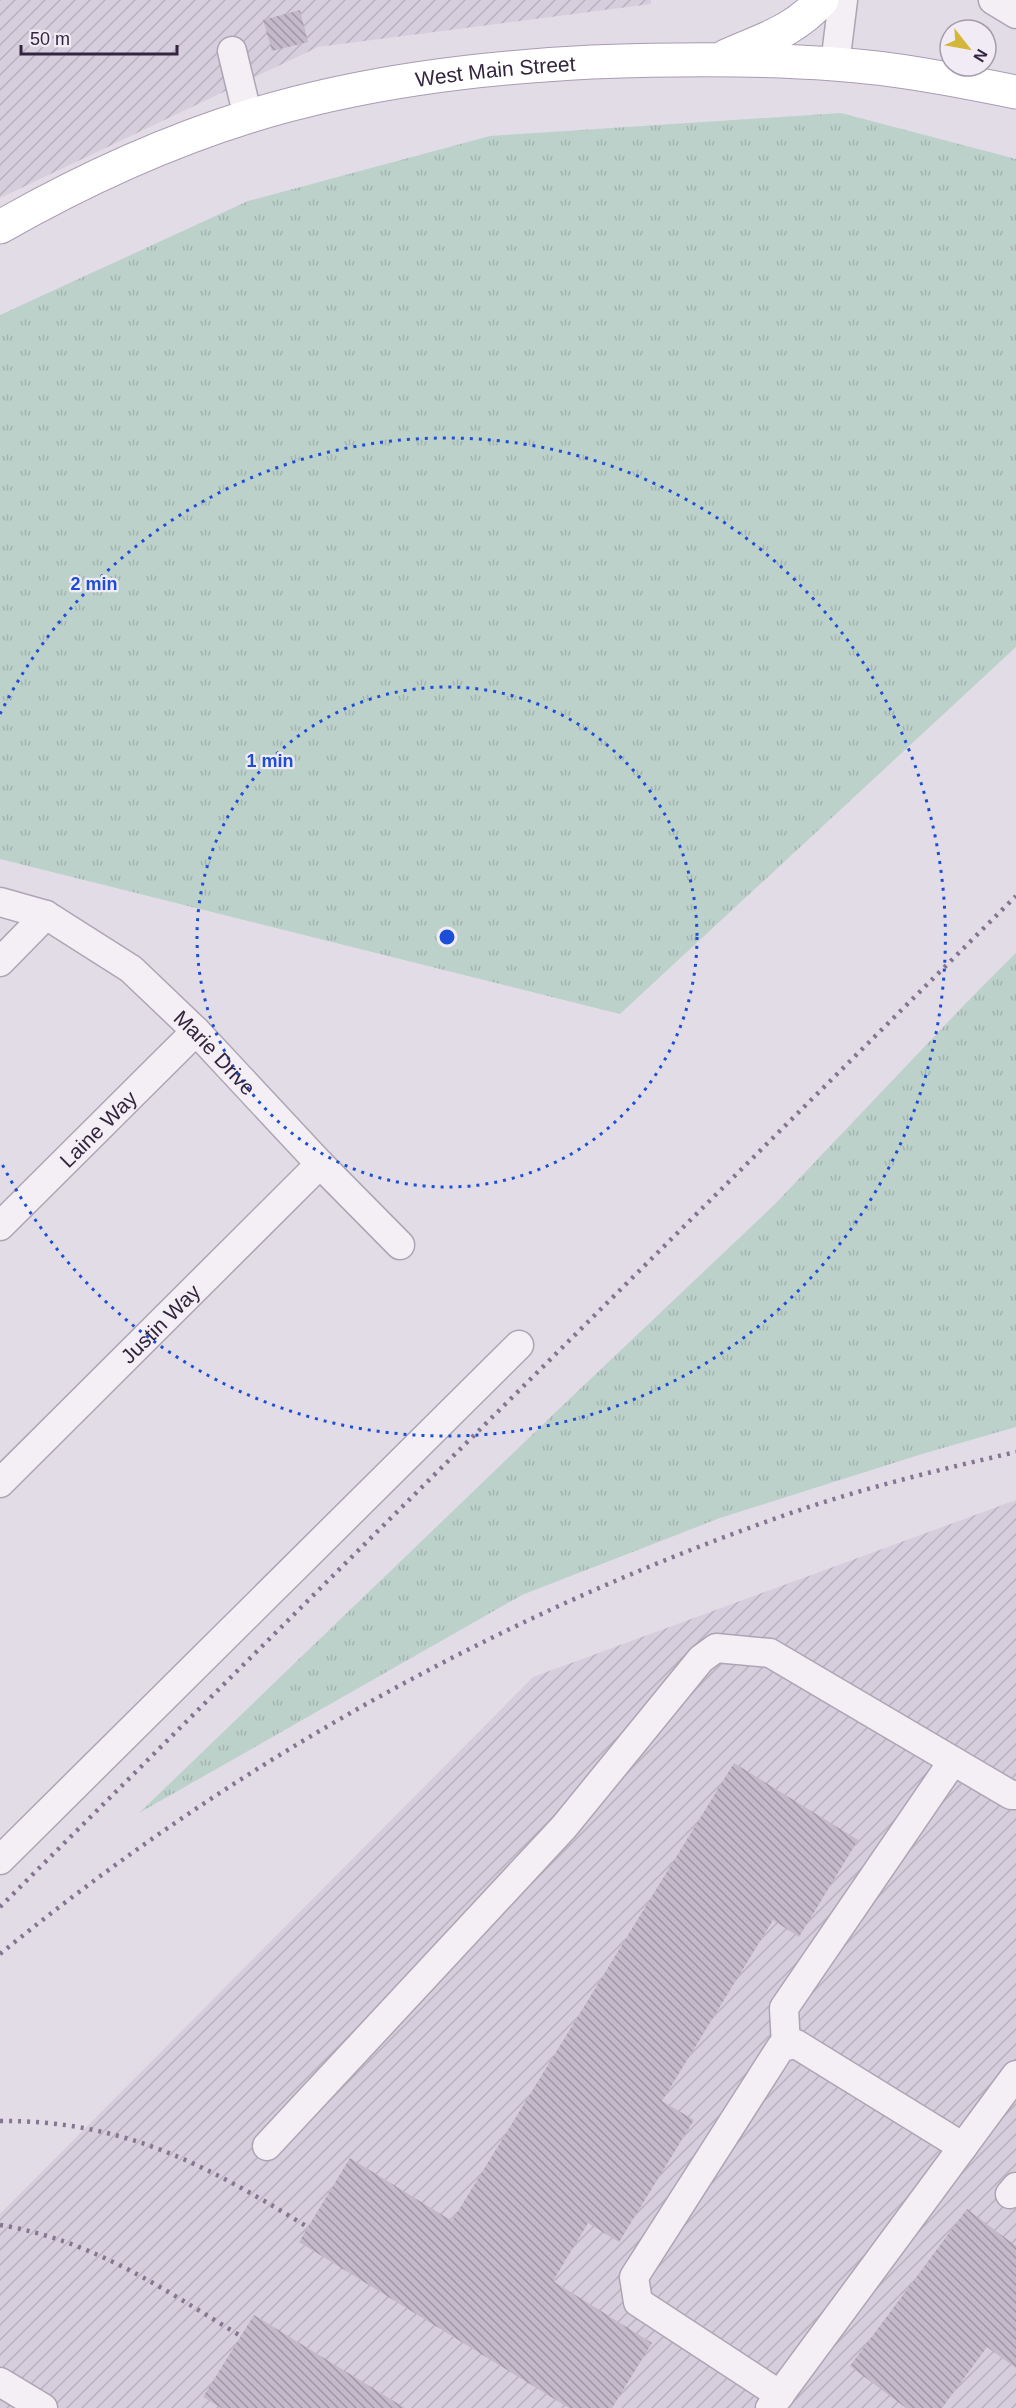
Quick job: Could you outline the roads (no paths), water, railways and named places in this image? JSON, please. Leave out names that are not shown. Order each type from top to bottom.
[{"type":"main road","points":[[718,59],[793,27],[822,0]]},
{"type":"main road","name":"West Main Street","points":[[0,227],[49,199],[121,165],[187,138],[248,117],[325,96],[448,74],[516,66],[718,59],[835,64],[1016,92]]},
{"type":"street","points":[[835,64],[843,0]]},
{"type":"street","points":[[993,0],[1016,14]]},
{"type":"street","points":[[232,51],[248,117]]},
{"type":"street","name":"Marie Drive","points":[[0,902],[46,915],[131,969],[196,1031],[320,1164],[400,1245]]},
{"type":"street","points":[[0,962],[46,915]]},
{"type":"street","name":"Laine Way","points":[[0,1226],[196,1031]]},
{"type":"street","name":"Justin Way","points":[[0,1483],[320,1164]]},
{"type":"street","points":[[0,1860],[519,1345]]},
{"type":"street","points":[[267,2146],[564,1827],[701,1659],[716,1648],[770,1653],[1011,1795],[1016,1794]]},
{"type":"street","points":[[786,2046],[784,2008],[953,1761]]},
{"type":"street","points":[[963,2147],[796,2044],[780,2047],[634,2277],[638,2302],[775,2402],[963,2147],[1016,2075]]},
{"type":"street","points":[[0,2382],[43,2408]]},
{"type":"railway","points":[[0,1907],[1016,896]]},
{"type":"railway","points":[[0,1954],[90,1884],[183,1817],[279,1755],[478,1644],[582,1596],[687,1552],[794,1512],[932,1472],[1016,1452]]},
{"type":"railway","points":[[0,2121],[85,2128],[124,2137],[197,2165],[233,2183],[306,2226]]},
{"type":"railway","points":[[0,2225],[34,2232],[96,2254],[154,2283],[239,2335]]}]
